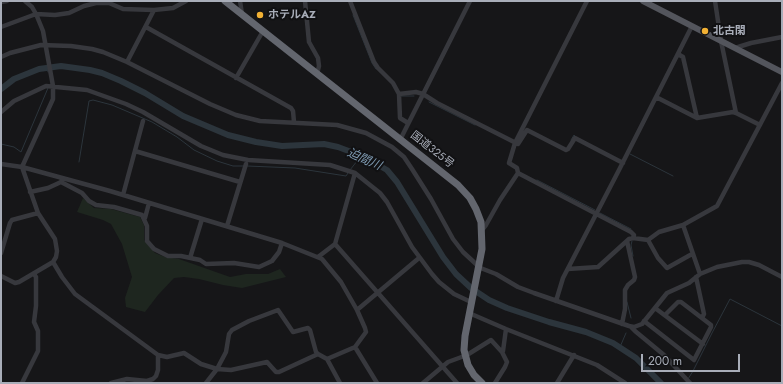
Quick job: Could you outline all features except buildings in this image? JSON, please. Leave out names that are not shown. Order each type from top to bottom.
[{"type":"highway","name":"国道325号","points":[[225,1],[462,189],[476,209],[482,230],[482,249],[465,336],[465,356],[474,375],[482,383]]},
{"type":"main road","points":[[642,1],[782,72]]},
{"type":"street","points":[[1,2],[7,1]]},
{"type":"street","points":[[25,1],[32,6]]},
{"type":"street","points":[[1,276],[15,284],[53,262],[57,251],[55,239],[38,213],[22,168],[53,99],[53,86],[43,31],[30,1]]},
{"type":"street","points":[[1,27],[36,14],[55,15],[69,13],[88,5],[104,2],[120,8],[154,10],[174,8],[186,1]]},
{"type":"street","points":[[240,1],[242,14]]},
{"type":"street","points":[[305,1],[309,42],[318,58],[319,66],[317,74]]},
{"type":"street","points":[[350,1],[375,65],[394,83],[399,94],[400,118],[408,123]]},
{"type":"street","points":[[400,140],[470,1]]},
{"type":"street","points":[[587,1],[515,143],[509,163],[517,168],[518,173],[631,232],[634,235],[633,238]]},
{"type":"street","points":[[716,1],[721,41],[736,113]]},
{"type":"street","points":[[127,62],[154,10]]},
{"type":"street","points":[[556,301],[560,284],[692,26]]},
{"type":"street","points":[[146,27],[291,108],[293,111],[294,122]]},
{"type":"street","points":[[236,78],[263,31]]},
{"type":"street","points":[[735,48],[782,37]]},
{"type":"street","points":[[1,57],[32,46],[46,44],[92,49],[127,62],[228,112],[260,121],[326,124],[347,127],[374,137],[396,150],[412,169],[453,240],[478,268],[496,274],[526,290],[632,327],[638,326],[644,321],[667,293],[717,267],[746,262],[759,265],[782,277]]},
{"type":"street","points":[[678,54],[683,57],[697,118]]},
{"type":"street","points":[[568,269],[598,267],[627,241],[633,238],[648,240],[659,232],[683,225],[717,206],[782,83]]},
{"type":"street","points":[[1,112],[14,101],[46,86],[87,90],[126,104],[201,146],[223,155],[248,160],[301,162],[330,165],[355,173],[380,193],[387,202],[396,216],[400,228],[419,258],[439,282],[454,294],[472,301]]},
{"type":"street","points":[[399,94],[416,92],[423,94],[437,104],[515,143],[519,144],[527,130],[566,150],[575,138],[623,163]]},
{"type":"street","points":[[656,97],[697,118],[733,112],[760,125]]},
{"type":"street","points":[[123,195],[143,121]]},
{"type":"street","points":[[135,150],[240,182]]},
{"type":"street","points":[[1,164],[22,168],[62,180],[123,195],[282,243],[322,259],[341,282],[357,310],[366,332],[355,347],[327,359]]},
{"type":"street","points":[[227,226],[246,164]]},
{"type":"street","points":[[318,257],[335,244],[355,173]]},
{"type":"street","points":[[482,230],[518,173]]},
{"type":"street","points":[[30,192],[48,188],[62,180]]},
{"type":"street","points":[[62,180],[82,193],[89,201],[96,205],[114,207],[142,215],[147,226],[146,241],[154,249],[168,256],[181,256],[200,260],[206,264],[234,263],[259,267],[272,261],[279,252],[282,243]]},
{"type":"street","points":[[144,218],[149,203]]},
{"type":"street","points":[[1,253],[12,220],[38,213]]},
{"type":"street","points":[[190,258],[202,219]]},
{"type":"street","points":[[683,225],[698,276],[704,314],[702,318]]},
{"type":"street","points":[[648,240],[658,258],[667,268],[692,254]]},
{"type":"street","points":[[622,324],[625,309],[625,290],[635,277],[627,241]]},
{"type":"street","points":[[335,244],[457,383]]},
{"type":"street","points":[[357,310],[419,258]]},
{"type":"street","points":[[53,262],[75,294],[158,355],[167,357],[184,353],[201,364],[217,369],[231,370],[267,362],[276,372],[279,372],[318,354]]},
{"type":"street","points":[[22,383],[38,351],[38,331],[34,322],[36,306],[36,277],[34,274]]},
{"type":"street","points":[[644,321],[694,360],[711,325],[681,302],[678,302],[665,315]]},
{"type":"street","points":[[655,308],[703,344]]},
{"type":"street","points":[[206,383],[217,369],[226,352],[229,334],[232,330],[278,310],[293,332],[308,328],[310,330],[318,354],[327,359],[340,383]]},
{"type":"street","points":[[469,313],[597,365],[625,383]]},
{"type":"street","points":[[632,327],[664,355],[690,383]]},
{"type":"street","points":[[502,352],[506,329]]},
{"type":"street","points":[[424,383],[448,362],[465,356],[491,340],[507,360],[507,364],[495,383]]},
{"type":"street","points":[[355,347],[377,383]]},
{"type":"street","points":[[111,383],[127,379],[147,381],[153,379],[158,370],[158,355]]},
{"type":"street","points":[[557,383],[574,355]]},
{"type":"shaded area","points":[[83,198],[94,208],[111,209],[140,217],[144,225],[144,240],[155,253],[165,257],[179,259],[230,277],[246,274],[268,274],[280,269],[286,277],[242,288],[199,279],[184,277],[174,278],[145,312],[126,307],[125,298],[132,277],[122,244],[111,224],[77,212]]},
{"type":"waterway","points":[[353,15],[372,63],[376,69]]},
{"type":"waterway","name":"迫間川","points":[[1,89],[14,79],[39,69],[61,66],[90,70],[121,81],[145,93],[183,116],[228,135],[256,142],[282,146],[324,144],[338,147],[362,156],[387,170],[397,182],[443,257],[456,274],[471,288],[489,300],[507,308],[586,332],[613,343],[636,358],[661,383]]},
{"type":"waterway","name":"迫間川","points":[[47,68],[48,72]]},
{"type":"waterway","points":[[1,144],[14,147],[21,152],[48,88]]},
{"type":"waterway","points":[[401,96],[414,96]]},
{"type":"waterway","points":[[79,162],[89,101],[93,100],[112,105],[152,122],[177,137],[194,150],[217,161],[233,166],[244,166]]},
{"type":"waterway","points":[[429,102],[475,125]]},
{"type":"waterway","points":[[571,140],[574,135],[575,136]]},
{"type":"waterway","points":[[630,154],[673,176]]},
{"type":"waterway","points":[[350,170],[361,156]]},
{"type":"waterway","points":[[247,166],[295,168],[346,176],[348,173]]},
{"type":"waterway","points":[[537,180],[595,210]]},
{"type":"waterway","points":[[600,213],[631,229]]},
{"type":"waterway","points":[[632,241],[631,245],[633,256]]},
{"type":"waterway","points":[[688,379],[730,299],[782,326]]},
{"type":"waterway","points":[[627,302],[631,318]]},
{"type":"waterway","points":[[620,347],[626,333]]},
{"type":"place","name":"ホテルAZ","points":[[260,15]]},
{"type":"place","name":"北古閑","points":[[705,31]]}]
